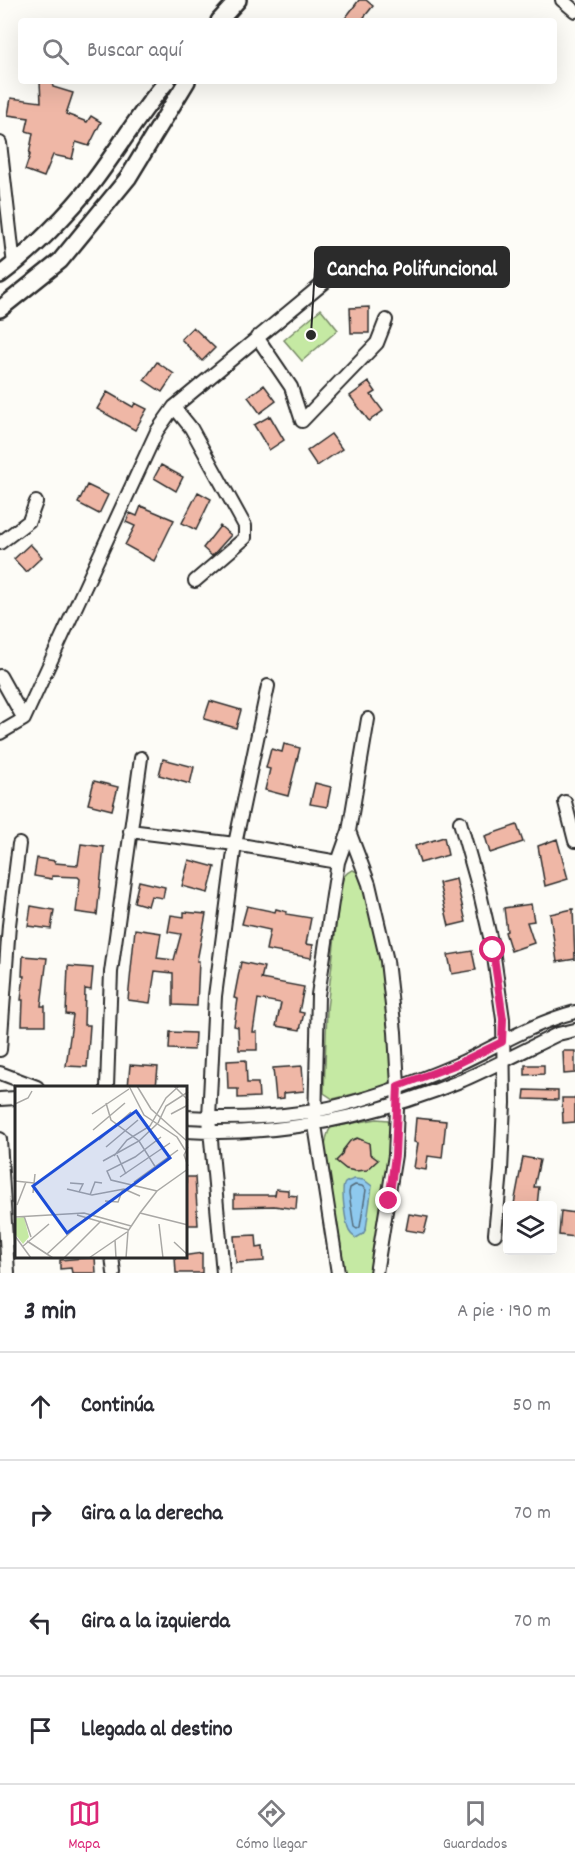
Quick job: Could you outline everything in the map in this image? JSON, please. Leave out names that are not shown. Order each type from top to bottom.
[{"type":"street","points":[[222,18],[238,0]]},
{"type":"street","points":[[227,18],[238,0]]},
{"type":"street","points":[[562,0],[575,10]]},
{"type":"street","points":[[0,275],[14,265],[72,207],[165,84]]},
{"type":"street","points":[[0,309],[60,261],[76,243],[128,178],[185,84]]},
{"type":"street","points":[[0,144],[14,265]]},
{"type":"street","points":[[0,733],[24,719],[157,431],[174,407],[354,258]]},
{"type":"street","points":[[257,337],[291,387],[302,421],[377,343],[386,320]]},
{"type":"street","points":[[174,407],[191,428],[245,526],[245,538],[195,581]]},
{"type":"street","points":[[0,543],[29,521],[36,502]]},
{"type":"street","points":[[0,676],[24,719]]},
{"type":"street","points":[[223,1273],[209,1118],[216,996],[235,844],[268,686]]},
{"type":"street","points":[[338,1273],[315,1125],[318,996],[338,862],[349,831],[368,719]]},
{"type":"street","points":[[107,1086],[111,972],[141,758]]},
{"type":"street","points":[[565,802],[575,841]]},
{"type":"street","points":[[460,822],[493,950],[503,1019],[504,1103],[495,1234]]},
{"type":"street","points":[[130,831],[235,844],[338,862]]},
{"type":"street","points":[[349,831],[369,884],[387,961],[395,1032],[398,1086],[395,1155],[376,1273]]},
{"type":"street","points":[[0,1050],[8,936],[19,844]]},
{"type":"street","points":[[188,1117],[264,1116],[315,1110],[398,1086],[457,1064],[553,1018],[575,1012]]},
{"type":"street","points":[[188,1131],[210,1133],[265,1131],[315,1125],[362,1115],[464,1079],[558,1034],[575,1030]]},
{"type":"street","points":[[0,1073],[35,1086]]},
{"type":"street","points":[[0,1099],[15,1098]]},
{"type":"street","points":[[0,1139],[8,1273]]},
{"type":"street","points":[[112,1258],[114,1273]]},
{"type":"green space","points":[[321,309],[338,330],[302,361],[284,340]]},
{"type":"green space","points":[[353,870],[360,877],[369,901],[380,959],[391,1043],[391,1083],[333,1099],[324,1093],[327,1009],[340,890],[345,875]]},
{"type":"green space","points":[[377,1119],[388,1120],[391,1128],[389,1155],[370,1273],[345,1273],[326,1169],[327,1136],[331,1127]]},
{"type":"water","points":[[355,1179],[364,1180],[372,1186],[366,1229],[356,1238],[348,1227],[343,1192],[345,1183]]},
{"type":"building","points":[[359,0],[366,0],[373,6],[363,18],[345,18]]},
{"type":"building","points":[[40,84],[52,84],[53,87],[73,93],[66,114],[87,122],[91,116],[101,122],[89,146],[76,142],[72,159],[53,155],[44,177],[25,170],[33,133],[26,131],[29,118],[8,115],[11,98],[41,102]]},
{"type":"building","points":[[369,307],[369,333],[351,333],[350,308]]},
{"type":"building","points":[[193,327],[215,348],[202,361],[181,339]]},
{"type":"building","points":[[157,362],[174,374],[162,392],[144,380]]},
{"type":"building","points":[[369,382],[376,392],[371,395],[383,411],[369,421],[350,396]]},
{"type":"building","points":[[264,385],[276,401],[260,413],[248,397]]},
{"type":"building","points":[[107,392],[133,407],[135,403],[147,409],[135,430],[97,409]]},
{"type":"building","points":[[270,416],[284,440],[269,450],[254,425]]},
{"type":"building","points":[[331,434],[342,449],[317,466],[307,451]]},
{"type":"building","points":[[161,465],[183,477],[176,491],[154,478]]},
{"type":"building","points":[[87,485],[108,495],[99,514],[78,503]]},
{"type":"building","points":[[198,492],[211,499],[196,530],[182,523]]},
{"type":"building","points":[[141,506],[174,520],[154,561],[125,545],[135,526],[126,522],[130,513],[137,516]]},
{"type":"building","points":[[220,526],[231,535],[212,556],[203,548]]},
{"type":"building","points":[[30,544],[42,557],[26,572],[14,559]]},
{"type":"building","points":[[210,701],[241,710],[236,728],[204,719]]},
{"type":"building","points":[[284,744],[300,748],[288,796],[265,790],[270,769],[266,768],[271,749],[282,752]]},
{"type":"building","points":[[163,759],[194,767],[190,784],[159,775]]},
{"type":"building","points":[[94,781],[118,787],[112,810],[88,804]]},
{"type":"building","points":[[315,783],[331,787],[327,807],[310,804]]},
{"type":"building","points":[[517,825],[523,842],[490,853],[485,836]]},
{"type":"building","points":[[444,837],[448,855],[420,863],[415,846]]},
{"type":"building","points":[[557,839],[568,879],[545,886],[538,846]]},
{"type":"building","points":[[81,844],[104,847],[97,915],[76,912],[80,879],[78,877],[52,876],[52,879],[34,876],[37,858],[55,861],[55,863],[78,865]]},
{"type":"building","points":[[189,860],[215,867],[208,893],[182,886]]},
{"type":"building","points":[[456,879],[466,922],[449,926],[439,883]]},
{"type":"building","points":[[139,881],[165,887],[163,898],[151,896],[148,906],[134,902]]},
{"type":"building","points":[[531,904],[534,921],[527,922],[534,943],[511,951],[505,932],[507,931],[504,908]]},
{"type":"building","points":[[31,906],[54,910],[51,929],[28,926]]},
{"type":"building","points":[[247,906],[275,912],[276,909],[287,912],[286,914],[311,918],[306,944],[313,945],[311,958],[266,950],[270,930],[242,924]]},
{"type":"building","points":[[573,909],[575,959],[557,962],[550,914]]},
{"type":"building","points":[[184,912],[206,914],[197,961],[199,961],[197,1006],[173,1005],[173,973],[155,971],[150,1003],[128,1000],[135,929],[161,933],[157,958],[174,960],[181,934],[168,932],[171,915],[184,917]]},
{"type":"building","points":[[472,951],[476,970],[452,974],[448,955]]},
{"type":"building","points":[[23,956],[47,958],[41,1006],[45,1006],[45,1025],[22,1025]]},
{"type":"building","points":[[241,962],[264,967],[261,979],[304,987],[299,1012],[304,1013],[300,1030],[276,1026],[281,1003],[258,999],[253,1032],[257,1032],[257,1050],[239,1050],[238,1027],[234,1026],[238,999],[234,998]]},
{"type":"building","points":[[68,966],[93,968],[91,990],[85,989],[84,1025],[90,1025],[87,1067],[66,1066],[73,1015],[66,1014]]},
{"type":"building","points":[[170,1032],[195,1033],[194,1050],[169,1049]]},
{"type":"building","points":[[563,1051],[575,1051],[575,1073],[564,1074]]},
{"type":"building","points":[[246,1060],[247,1083],[258,1083],[259,1097],[238,1098],[238,1089],[228,1089],[227,1061]]},
{"type":"building","points":[[130,1065],[158,1067],[156,1086],[128,1086]]},
{"type":"building","points":[[525,1065],[544,1065],[544,1074],[525,1075]]},
{"type":"building","points":[[302,1066],[304,1091],[284,1093],[284,1098],[276,1099],[273,1068]]},
{"type":"building","points":[[525,1090],[558,1091],[558,1100],[524,1099]]},
{"type":"building","points":[[562,1098],[575,1098],[575,1122],[563,1123]]},
{"type":"building","points":[[416,1118],[446,1121],[442,1158],[428,1156],[426,1170],[414,1168],[418,1143],[414,1142]]},
{"type":"building","points":[[357,1138],[369,1143],[370,1154],[378,1160],[367,1170],[346,1169],[336,1161],[350,1141]]},
{"type":"building","points":[[523,1157],[540,1160],[534,1187],[539,1187],[538,1201],[515,1201]]},
{"type":"building","points":[[188,1177],[195,1177],[198,1225],[188,1225]]},
{"type":"building","points":[[276,1189],[288,1190],[288,1195],[297,1196],[296,1209],[274,1206],[234,1207],[234,1195],[275,1195]]},
{"type":"building","points":[[561,1211],[575,1213],[575,1237],[559,1235]]},
{"type":"building","points":[[409,1214],[428,1217],[424,1233],[406,1230]]},
{"type":"building","points":[[256,1235],[257,1248],[263,1247],[264,1261],[236,1263],[234,1236]]},
{"type":"building","points":[[202,1253],[202,1273],[176,1273],[175,1258],[188,1258],[188,1255]]},
{"type":"building","points":[[95,1258],[96,1273],[72,1273],[71,1268],[60,1269],[60,1260]]},
{"type":"place","name":"Cancha Polifuncional","points":[[311,335]]},
{"type":"route","points":[[389,1201],[395,1155],[398,1086],[457,1064],[502,1042],[503,1019],[493,950]]}]
